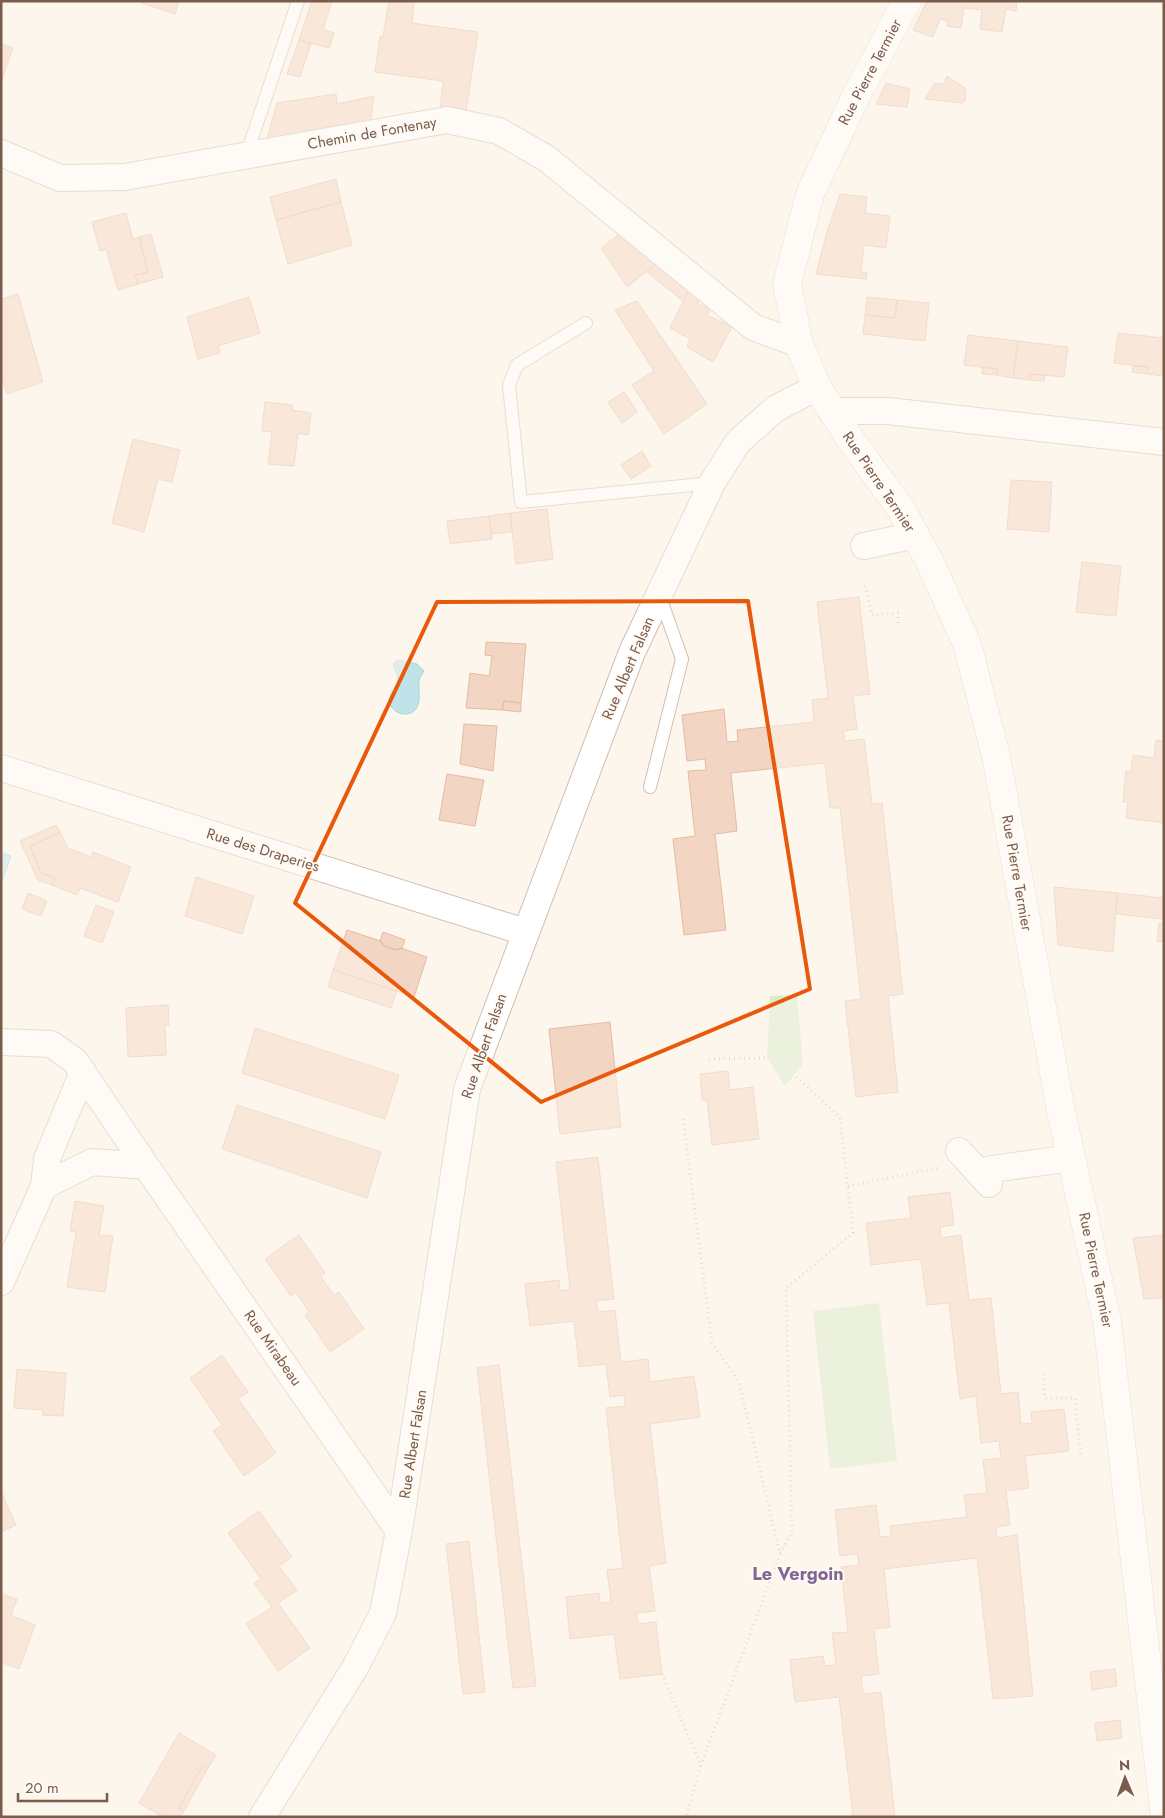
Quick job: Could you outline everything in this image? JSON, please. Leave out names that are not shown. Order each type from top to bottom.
[{"type":"street","name":"Rue Pierre Termier","points":[[908,1],[857,94],[810,194],[787,284],[799,344],[817,387],[852,443],[901,509],[929,560],[967,644],[996,756],[1072,1158],[1107,1321],[1164,1810]]},
{"type":"street","name":"Chemin de Fontenay","points":[[1,153],[60,178],[125,177],[447,120],[499,131],[546,158],[753,327],[799,344]]},
{"type":"street","name":"Rue Albert Falsan","points":[[262,1817],[356,1666],[383,1613],[399,1530],[467,1089],[632,652],[712,483],[738,442],[775,409],[817,387]]},
{"type":"street","points":[[831,411],[888,411],[1164,442]]},
{"type":"street","points":[[864,546],[916,535]]},
{"type":"street","name":"Rue des Draperies","points":[[1,768],[525,932]]},
{"type":"street","name":"Rue Mirabeau","points":[[1,1042],[51,1044],[75,1061],[399,1530]]},
{"type":"street","points":[[1,1282],[44,1186],[47,1159],[83,1072]]},
{"type":"street","points":[[974,1167],[1072,1158]]},
{"type":"street","points":[[44,1186],[92,1162],[146,1166]]},
{"type":"lane","points":[[246,156],[298,1]]},
{"type":"lane","points":[[586,323],[517,365],[510,386],[521,502],[712,483]]},
{"type":"lane","points":[[650,787],[682,659],[660,594]]},
{"type":"path","points":[[866,586],[872,615],[898,613],[898,626]]},
{"type":"path","points":[[709,1059],[767,1058]]},
{"type":"path","points":[[686,1817],[701,1765],[780,1554],[792,1533],[786,1288],[853,1233],[840,1117],[794,1075]]},
{"type":"path","points":[[683,1119],[712,1343],[739,1382],[780,1554]]},
{"type":"path","points":[[848,1186],[974,1167]]},
{"type":"path","points":[[1043,1374],[1045,1398],[1075,1398],[1081,1458]]},
{"type":"path","points":[[662,1674],[701,1765]]},
{"type":"highlighted area","points":[[748,601],[810,989],[541,1102],[295,903],[437,602]]},
{"type":"green space","points":[[797,995],[803,1065],[785,1086],[767,1058],[770,996]]},
{"type":"green space","points":[[879,1303],[897,1461],[830,1469],[813,1311]]},
{"type":"water","points":[[398,660],[417,664],[424,671],[419,680],[418,705],[415,710],[407,714],[397,712],[389,700],[398,679],[393,664]]},
{"type":"water","points":[[1,852],[11,856],[1,884]]},
{"type":"building","points":[[143,1],[179,1],[175,14],[142,3]]},
{"type":"building","points":[[312,1],[332,1],[323,29],[334,33],[329,48],[299,40]]},
{"type":"building","points":[[389,1],[414,1],[412,23],[478,32],[466,111],[440,111],[443,81],[375,72],[380,36],[383,37]]},
{"type":"building","points":[[927,1],[1017,1],[1016,11],[1006,9],[1002,32],[980,29],[982,10],[964,8],[961,28],[947,26],[947,21],[940,19],[933,37],[913,30]]},
{"type":"building","points":[[299,40],[311,44],[300,77],[287,74]]},
{"type":"building","points":[[1,44],[13,48],[1,82]]},
{"type":"building","points":[[947,76],[965,88],[966,99],[963,103],[925,99],[934,84],[943,84]]},
{"type":"building","points":[[886,83],[910,89],[907,107],[876,104]]},
{"type":"building","points":[[336,94],[337,104],[374,96],[370,123],[267,139],[277,103]]},
{"type":"building","points":[[336,179],[341,202],[276,220],[270,197]]},
{"type":"building","points":[[840,194],[867,197],[865,213],[890,216],[886,248],[864,245],[861,273],[867,273],[866,279],[816,274],[827,232]]},
{"type":"building","points":[[341,202],[352,245],[288,264],[276,220]]},
{"type":"building","points":[[126,213],[133,239],[139,237],[148,272],[135,275],[138,284],[118,290],[106,249],[100,251],[92,222]]},
{"type":"building","points":[[151,234],[163,277],[138,284],[135,275],[148,272],[139,237]]},
{"type":"building","points":[[619,234],[656,264],[627,287],[601,248]]},
{"type":"building","points":[[656,264],[689,290],[683,301],[647,272]]},
{"type":"building","points":[[689,290],[700,299],[698,304],[710,309],[707,315],[732,327],[713,362],[687,347],[690,339],[670,328]]},
{"type":"building","points":[[18,294],[43,382],[7,394],[1,375],[1,299]]},
{"type":"building","points":[[249,297],[260,333],[218,346],[220,353],[198,359],[187,317]]},
{"type":"building","points":[[867,297],[897,300],[895,318],[865,315]]},
{"type":"building","points":[[897,300],[929,303],[925,341],[863,334],[865,315],[895,318]]},
{"type":"building","points":[[637,301],[707,404],[664,434],[632,385],[654,371],[615,310]]},
{"type":"building","points":[[1118,333],[1164,338],[1163,376],[1147,374],[1148,367],[1114,363]]},
{"type":"building","points":[[968,335],[1018,341],[1013,378],[997,375],[997,369],[964,365]]},
{"type":"building","points":[[1018,341],[1068,347],[1064,377],[1030,374],[1030,380],[1013,378]]},
{"type":"building","points":[[1133,366],[1148,367],[1147,374],[1132,372]]},
{"type":"building","points":[[983,367],[997,369],[997,375],[982,374]]},
{"type":"building","points":[[1030,374],[1045,375],[1044,381],[1030,380]]},
{"type":"building","points":[[624,392],[637,412],[622,423],[608,402]]},
{"type":"building","points":[[265,402],[293,405],[292,410],[311,413],[308,435],[298,433],[294,466],[268,464],[272,432],[262,431]]},
{"type":"building","points":[[133,439],[180,450],[172,482],[158,479],[144,532],[112,523]]},
{"type":"building","points":[[642,451],[651,466],[631,479],[621,465]]},
{"type":"building","points":[[1011,480],[1052,482],[1049,532],[1007,529]]},
{"type":"building","points":[[547,509],[553,559],[516,564],[510,513]]},
{"type":"building","points":[[510,513],[512,532],[491,534],[489,516]]},
{"type":"building","points":[[489,516],[492,539],[450,544],[447,521]]},
{"type":"building","points":[[1082,562],[1121,566],[1116,616],[1076,612]]},
{"type":"building","points":[[859,597],[870,694],[853,696],[857,729],[843,731],[845,741],[864,739],[872,804],[882,803],[903,994],[888,996],[898,1092],[856,1097],[845,1001],[861,999],[840,808],[830,808],[825,763],[731,773],[737,831],[715,834],[726,930],[684,935],[673,839],[695,836],[688,771],[706,770],[705,759],[687,761],[682,715],[724,709],[727,742],[738,741],[737,730],[814,722],[812,700],[828,698],[817,602]]},
{"type":"building","points":[[486,642],[526,644],[521,703],[504,701],[502,710],[466,708],[470,673],[489,676],[492,656],[485,655]]},
{"type":"building","points":[[504,701],[521,703],[521,712],[502,710]]},
{"type":"building","points":[[464,724],[497,726],[493,771],[460,764]]},
{"type":"building","points":[[1156,740],[1164,741],[1164,823],[1126,818],[1128,802],[1123,802],[1126,771],[1131,771],[1133,755],[1154,758]]},
{"type":"building","points":[[447,774],[484,780],[475,826],[439,820]]},
{"type":"building","points":[[56,825],[60,832],[30,846],[41,873],[55,878],[52,885],[38,880],[20,841]]},
{"type":"building","points":[[60,832],[68,848],[91,857],[93,852],[131,867],[118,902],[80,888],[77,895],[52,885],[55,878],[41,873],[30,846]]},
{"type":"building","points":[[196,877],[254,896],[242,934],[185,916]]},
{"type":"building","points":[[1054,887],[1117,893],[1113,952],[1058,945]]},
{"type":"building","points":[[28,893],[47,901],[41,916],[22,909]]},
{"type":"building","points":[[1117,893],[1164,898],[1163,919],[1116,914]]},
{"type":"building","points":[[96,905],[114,912],[102,943],[84,936]]},
{"type":"building","points":[[1159,923],[1164,924],[1164,942],[1157,941]]},
{"type":"building","points":[[347,930],[381,941],[384,946],[396,950],[401,948],[427,957],[414,997],[333,970]]},
{"type":"building","points":[[383,932],[405,940],[402,948],[396,950],[384,946],[380,941]]},
{"type":"building","points":[[333,970],[397,991],[391,1008],[328,987]]},
{"type":"building","points":[[168,1005],[169,1025],[165,1025],[166,1055],[128,1057],[126,1008]]},
{"type":"building","points":[[610,1022],[621,1127],[560,1134],[549,1029]]},
{"type":"building","points":[[255,1028],[399,1075],[385,1119],[242,1073]]},
{"type":"building","points":[[728,1071],[730,1090],[753,1087],[759,1139],[712,1145],[707,1100],[702,1100],[700,1074]]},
{"type":"building","points":[[237,1105],[381,1152],[367,1198],[222,1149]]},
{"type":"building","points":[[598,1157],[614,1299],[596,1301],[598,1312],[615,1310],[621,1362],[648,1359],[650,1382],[694,1376],[700,1417],[650,1424],[666,1563],[649,1566],[655,1611],[637,1613],[638,1624],[656,1622],[662,1674],[620,1679],[614,1634],[570,1639],[566,1597],[599,1593],[600,1603],[611,1602],[607,1570],[623,1568],[606,1408],[625,1406],[624,1395],[610,1397],[606,1364],[579,1367],[574,1321],[530,1326],[525,1284],[559,1280],[560,1291],[570,1289],[556,1162]]},
{"type":"building","points":[[950,1192],[954,1225],[940,1227],[941,1238],[961,1235],[969,1300],[991,1298],[1001,1394],[1018,1392],[1021,1424],[1032,1423],[1031,1412],[1064,1409],[1069,1451],[1025,1456],[1029,1488],[1006,1491],[1010,1525],[996,1527],[997,1538],[1017,1535],[1033,1696],[993,1699],[977,1558],[884,1569],[890,1627],[874,1629],[879,1674],[861,1676],[863,1694],[881,1692],[895,1817],[853,1817],[839,1697],[795,1702],[790,1660],[823,1656],[825,1666],[836,1665],[832,1633],[848,1632],[841,1567],[859,1565],[857,1554],[840,1556],[835,1510],[876,1505],[880,1537],[891,1536],[890,1526],[967,1517],[964,1495],[987,1493],[983,1460],[1001,1458],[999,1441],[981,1443],[976,1396],[960,1399],[949,1303],[927,1305],[921,1259],[871,1265],[866,1223],[911,1218],[908,1197]]},
{"type":"building","points":[[75,1201],[104,1206],[99,1235],[113,1236],[105,1292],[67,1287],[76,1232],[70,1231]]},
{"type":"building","points":[[299,1235],[325,1273],[321,1277],[334,1295],[339,1292],[364,1329],[330,1352],[305,1315],[309,1312],[296,1292],[291,1296],[265,1259]]},
{"type":"building","points":[[1164,1235],[1164,1298],[1144,1299],[1133,1238]]},
{"type":"building","points":[[222,1355],[248,1392],[238,1398],[276,1453],[244,1476],[213,1431],[222,1425],[190,1378]]},
{"type":"building","points":[[499,1365],[536,1686],[513,1688],[477,1368]]},
{"type":"building","points":[[17,1369],[66,1373],[63,1416],[42,1415],[43,1410],[14,1408]]},
{"type":"building","points":[[1,1491],[16,1525],[1,1532]]},
{"type":"building","points":[[259,1511],[292,1557],[279,1566],[297,1590],[278,1603],[310,1648],[278,1671],[246,1624],[272,1607],[254,1583],[261,1579],[228,1533]]},
{"type":"building","points":[[469,1541],[485,1692],[463,1694],[446,1544]]},
{"type":"building","points":[[1,1594],[17,1599],[11,1615],[35,1625],[19,1669],[1,1662]]},
{"type":"building","points":[[1115,1669],[1117,1686],[1092,1690],[1090,1672]]},
{"type":"building","points":[[1120,1720],[1122,1738],[1097,1741],[1095,1723]]},
{"type":"building","points":[[179,1733],[216,1755],[208,1768],[203,1765],[179,1808],[184,1811],[180,1817],[163,1817],[139,1803]]},
{"type":"building","points":[[203,1765],[208,1768],[184,1811],[179,1808]]},
{"type":"district","name":"Le Vergoin","points":[[798,1574]]}]
